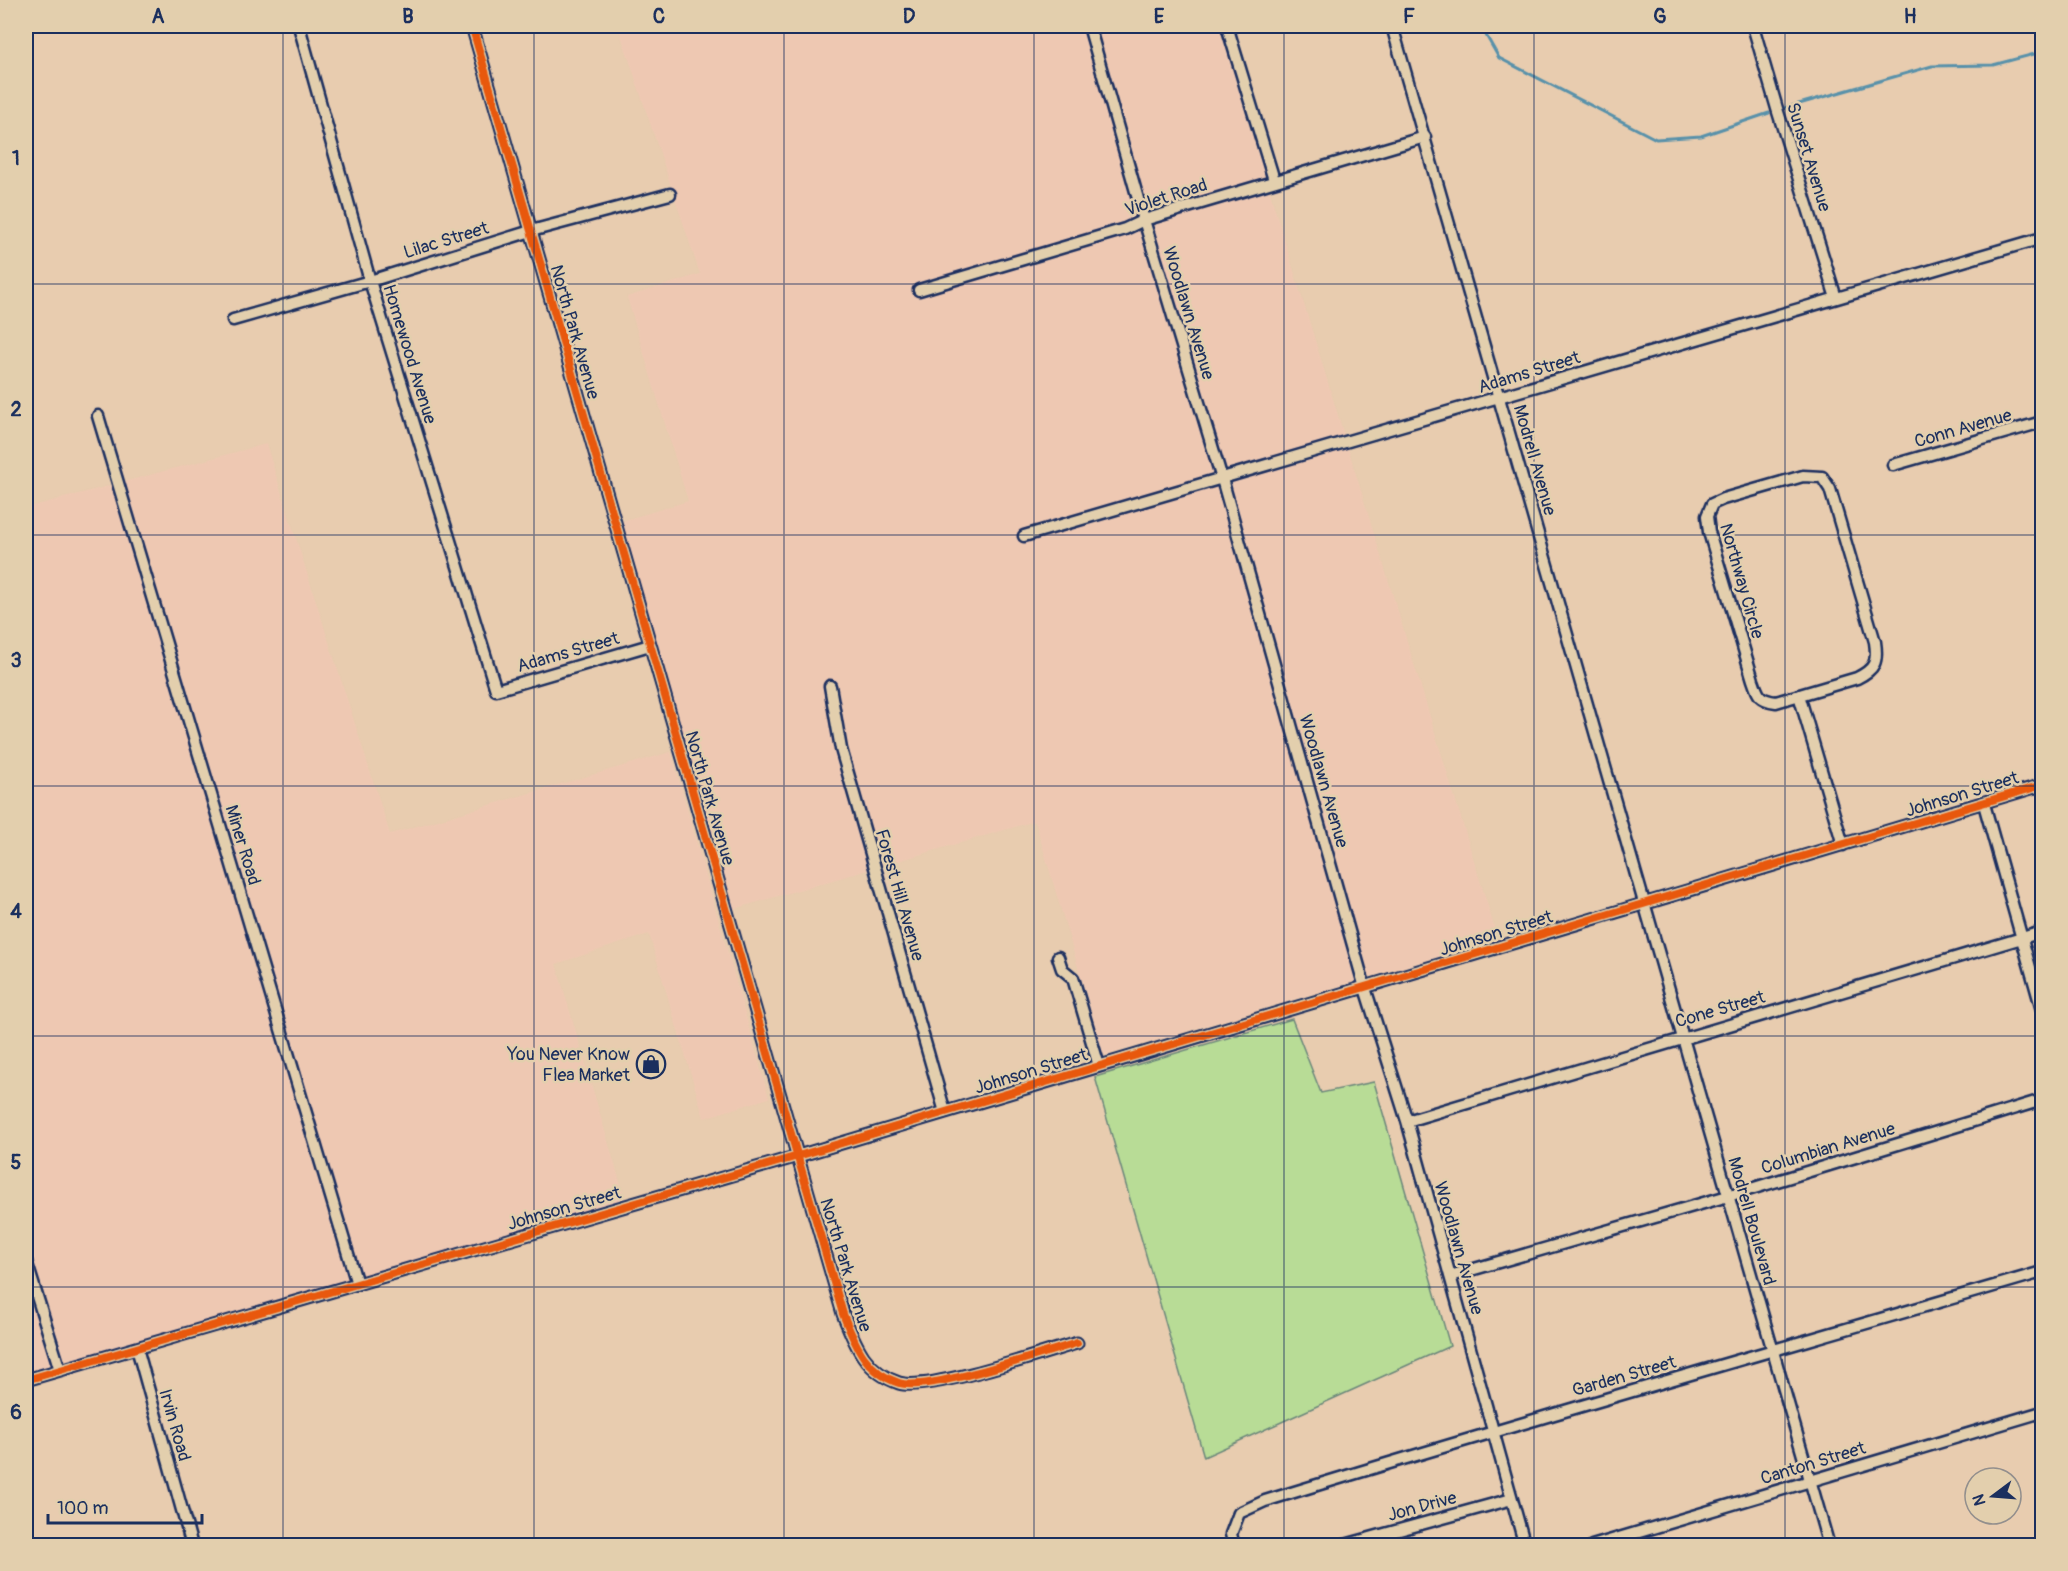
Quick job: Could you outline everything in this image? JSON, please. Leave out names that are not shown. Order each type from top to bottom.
[{"type":"street","name":"Homewood Avenue","points":[[299,26],[370,281],[496,690]]},
{"type":"street","name":"North Park Avenue","points":[[472,26],[843,1314],[858,1351],[877,1371],[898,1383],[915,1385],[942,1381],[1077,1343]]},
{"type":"street","name":"Woodlawn Avenue","points":[[1089,26],[1144,220],[1222,479],[1365,988],[1407,1121],[1525,1545]]},
{"type":"street","points":[[1227,26],[1274,180]]},
{"type":"street","name":"Modrell Avenue","points":[[1392,26],[1646,904]]},
{"type":"street","name":"Sunset Avenue","points":[[1753,26],[1836,298]]},
{"type":"street","name":"Violet Road","points":[[918,290],[1125,229],[1144,220],[1274,180],[1425,137]]},
{"type":"street","name":"Lilac Street","points":[[233,320],[370,281],[531,231],[670,194]]},
{"type":"street","name":"Adams Street","points":[[1024,536],[2043,238]]},
{"type":"street","name":"Miner Road","points":[[98,416],[357,1284]]},
{"type":"street","name":"Conn Avenue","points":[[1893,465],[2043,422]]},
{"type":"street","name":"Northway Circle","points":[[1803,476],[1822,477],[1830,489],[1875,642],[1877,656],[1876,665],[1869,672],[1857,678],[1799,695],[1776,702],[1765,701],[1758,694],[1709,532],[1707,516],[1713,504],[1723,499],[1803,476]]},
{"type":"street","name":"Adams Street","points":[[496,690],[650,645]]},
{"type":"street","name":"Forest Hill Avenue","points":[[830,686],[842,748],[945,1112]]},
{"type":"street","points":[[1799,695],[1843,845]]},
{"type":"street","name":"Johnson Street","points":[[26,1380],[798,1156],[2043,785]]},
{"type":"street","points":[[1984,804],[2043,1010]]},
{"type":"street","name":"Modrell Boulevard","points":[[1646,904],[1829,1545]]},
{"type":"street","name":"Cone Street","points":[[1407,1121],[1683,1037],[2043,932]]},
{"type":"street","points":[[1058,957],[1062,969],[1073,978],[1099,1066]]},
{"type":"street","name":"Columbian Avenue","points":[[1450,1276],[1728,1196],[2043,1100]]},
{"type":"street","points":[[26,1261],[60,1370]]},
{"type":"street","name":"Garden Street","points":[[1232,1540],[1239,1513],[1265,1500],[1493,1431],[1773,1352],[2043,1272]]},
{"type":"street","name":"Irvin Road","points":[[137,1348],[192,1545]]},
{"type":"street","name":"Canton Street","points":[[1592,1545],[2043,1412]]},
{"type":"street","name":"Jon Drive","points":[[1341,1545],[1512,1499]]},
{"type":"shaded area","points":[[618,26],[1219,26],[1498,939],[1104,1056],[1035,821],[734,909],[622,521],[688,501],[627,297],[700,274]]},
{"type":"shaded area","points":[[266,444],[390,834],[671,752],[769,1098],[704,1118],[649,934],[556,964],[625,1199],[26,1373],[26,508]]},
{"type":"green space","points":[[1292,1019],[1321,1093],[1374,1082],[1450,1346],[1204,1457],[1095,1077]]},
{"type":"waterway","points":[[1473,26],[1483,30],[1499,58],[1656,139],[1701,136],[1769,113]]},
{"type":"waterway","points":[[1785,108],[1932,66],[1993,65],[2042,52]]},
{"type":"cycle path","points":[[472,26],[843,1314],[852,1336],[863,1356],[878,1372],[899,1383],[914,1384],[959,1377],[1077,1343]]},
{"type":"cycle path","points":[[26,1380],[798,1156],[2042,785]]},
{"type":"place","name":"You Never Know Flea Market","points":[[651,1064]]}]
